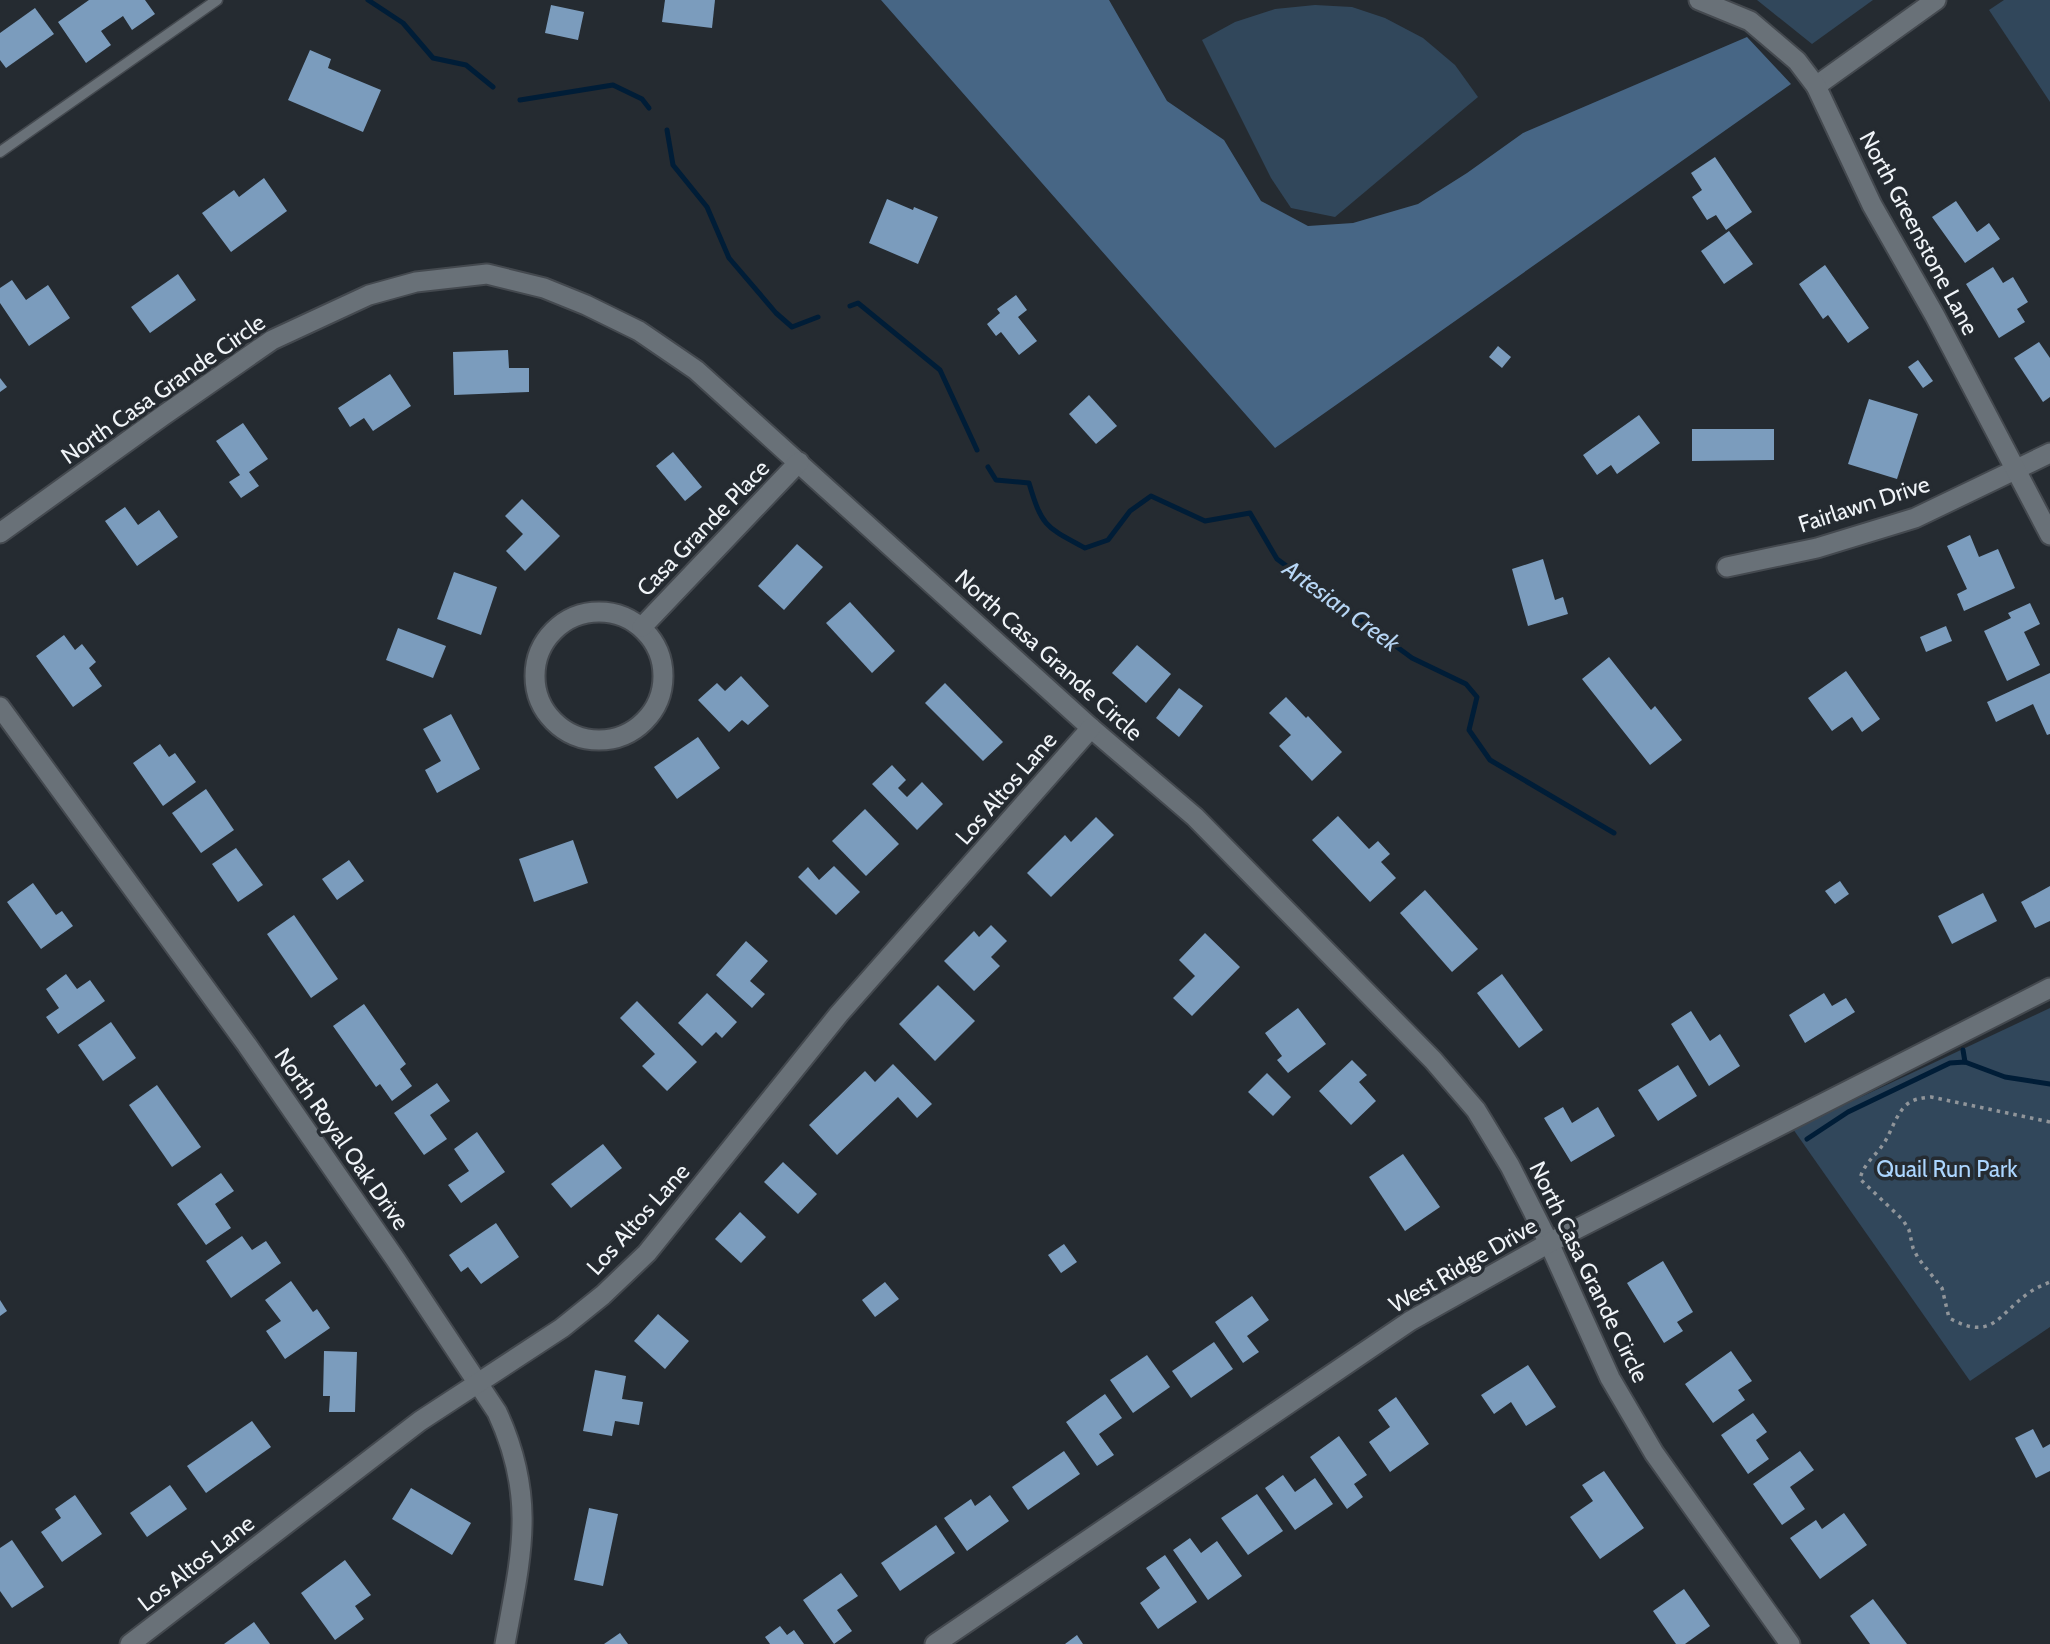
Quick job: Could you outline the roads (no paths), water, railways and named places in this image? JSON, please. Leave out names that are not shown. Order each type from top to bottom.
[{"type":"street","name":"North Greenstone Lane","points":[[1699,0],[1750,21],[1797,61],[1816,86],[1872,205],[1936,316],[2050,535]]},
{"type":"street","points":[[1816,86],[1936,0]]},
{"type":"street","name":"North Casa Grande Circle","points":[[0,533],[272,340],[369,295],[450,277],[487,274],[544,288],[639,331],[696,370],[1091,728],[1195,817],[1433,1060],[1476,1110],[1510,1166],[1549,1243],[1610,1378],[1654,1452],[1786,1642]]},
{"type":"street","name":"Fairlawn Drive","points":[[1727,567],[1817,548],[1915,518],[2050,453]]},
{"type":"street","name":"Casa Grande Place","points":[[642,627],[799,462]]},
{"type":"street","name":"Casa Grande Place","points":[[605,611],[625,616],[642,627],[656,645],[663,666],[663,688],[655,709],[640,726],[621,737],[599,741],[577,737],[557,726],[544,710],[536,692],[534,671],[539,651],[550,634],[575,616],[605,611]]},
{"type":"street","name":"North Royal Oak Drive","points":[[0,707],[247,1045],[479,1382],[508,1434],[523,1507],[522,1546],[505,1644]]},
{"type":"street","name":"Los Altos Lane","points":[[130,1644],[374,1456],[562,1328],[603,1295],[647,1253],[839,1014],[1091,728]]},
{"type":"street","name":"West Ridge Drive","points":[[935,1644],[1410,1321],[1549,1243],[2050,988]]},
{"type":"lane","points":[[0,152],[217,0]]},
{"type":"waterway","name":"Artesian Creek","points":[[368,0],[403,23],[433,58],[466,65],[493,87]]},
{"type":"waterway","name":"Artesian Creek","points":[[520,100],[613,85],[642,99],[649,108]]},
{"type":"waterway","name":"Artesian Creek","points":[[667,130],[673,165],[707,207],[729,258],[776,313],[792,327],[818,317]]},
{"type":"waterway","name":"Artesian Creek","points":[[850,306],[858,303],[940,370],[977,450]]},
{"type":"waterway","name":"Artesian Creek","points":[[988,467],[996,480],[1029,483],[1038,509],[1047,524],[1085,548],[1108,540],[1130,511],[1151,496],[1205,521],[1250,513],[1277,559],[1412,658],[1466,684],[1477,697],[1469,730],[1490,760],[1614,833]]},
{"type":"waterway","points":[[1963,1050],[1965,1062]]},
{"type":"waterway","points":[[1807,1139],[1848,1112],[1950,1063],[1965,1062],[2005,1077],[2050,1084]]},
{"type":"park label","name":"Quail Run Park","points":[[1947,1169]]}]
